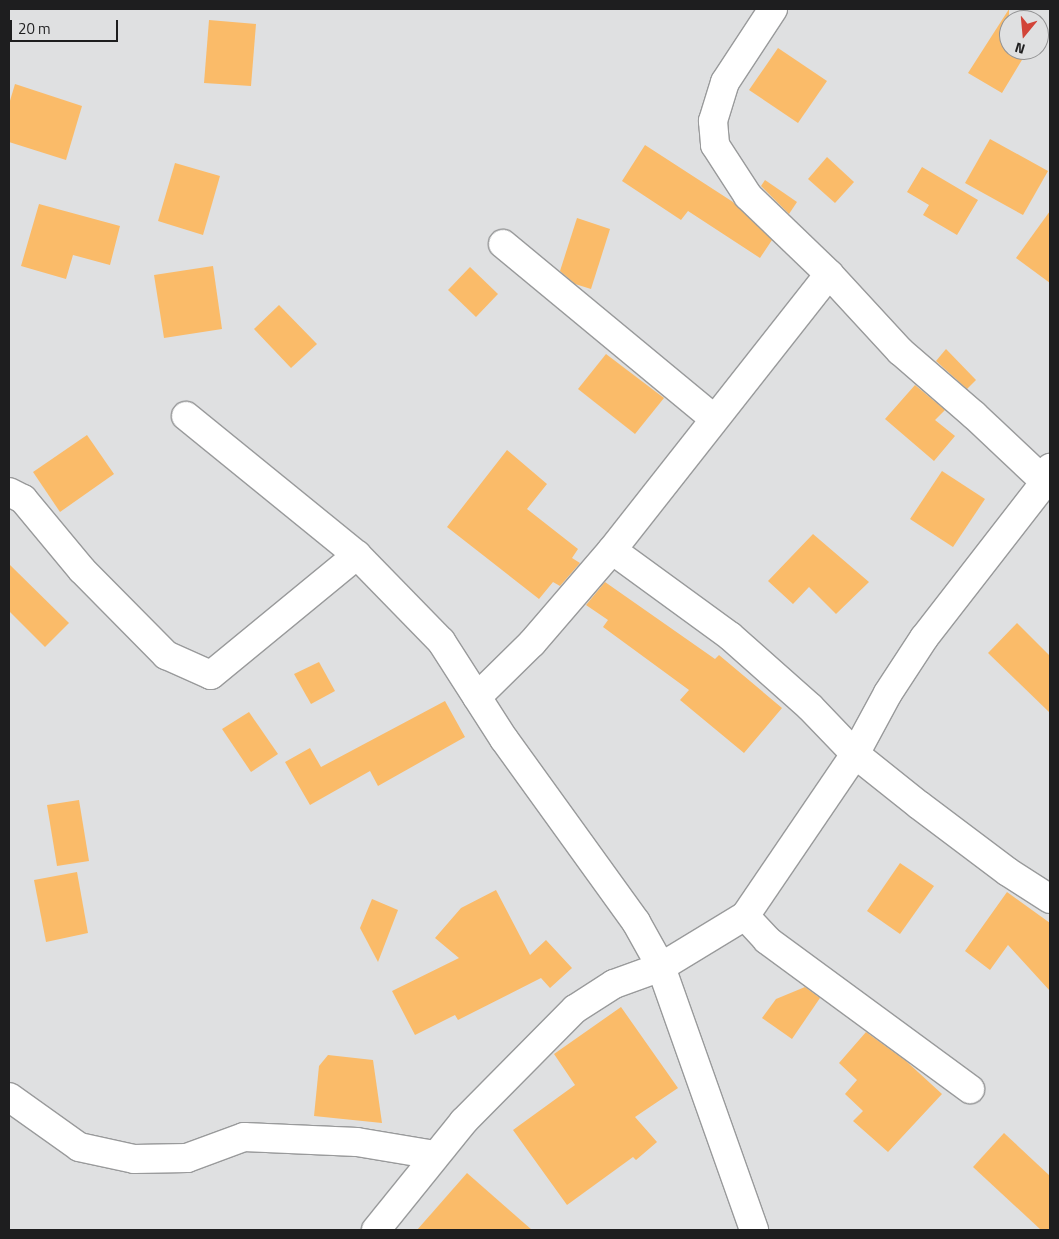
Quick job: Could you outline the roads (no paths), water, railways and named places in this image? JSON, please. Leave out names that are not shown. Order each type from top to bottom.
[{"type":"street","points":[[376,1230],[435,1155],[507,1074],[575,1010],[614,984],[661,966],[745,916],[855,754],[888,693],[924,638],[1047,475],[900,351],[829,274],[748,196],[714,144],[713,121],[726,82],[773,9]]},
{"type":"street","points":[[503,244],[713,418]]},
{"type":"street","points":[[477,697],[532,643],[612,550],[713,418],[829,274]]},
{"type":"street","points":[[186,416],[357,555],[396,591],[441,641],[477,697],[636,922],[661,966],[754,1230]]},
{"type":"street","points":[[9,492],[23,498],[82,570],[166,655],[211,675],[357,555]]},
{"type":"street","points":[[612,550],[769,668],[855,754],[1008,872],[1050,899]]},
{"type":"street","points":[[745,916],[766,940],[970,1089]]},
{"type":"street","points":[[9,1097],[79,1147],[134,1159],[187,1158],[244,1136],[357,1142],[435,1155]]}]
